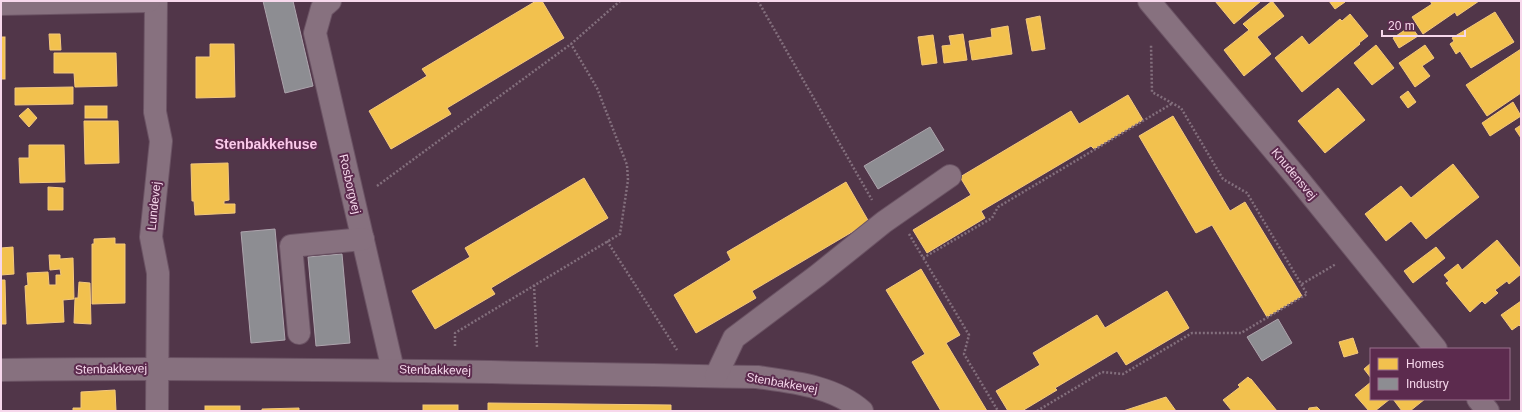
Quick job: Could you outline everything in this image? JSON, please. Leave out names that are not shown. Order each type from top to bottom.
[{"type":"street","points":[[1,4],[149,1]]},
{"type":"street","name":"Lundevej","points":[[156,1],[155,112],[161,141],[151,237],[158,273],[157,411]]},
{"type":"street","name":"Rosborgvej","points":[[330,1],[322,8],[315,33],[393,370]]},
{"type":"street","name":"Knudensvej","points":[[1149,1],[1435,348]]},
{"type":"street","points":[[716,376],[734,338],[818,275],[890,217],[950,176]]},
{"type":"street","points":[[299,333],[291,246],[363,239]]},
{"type":"street","name":"Stenbakkevej","points":[[1,370],[157,368],[757,376],[797,383],[834,393],[862,411]]},
{"type":"street","points":[[1479,400],[1488,411]]},
{"type":"path","points":[[355,203],[571,44],[620,1]]},
{"type":"path","points":[[758,1],[890,217],[923,258],[969,335],[964,354],[998,411]]},
{"type":"path","points":[[1037,411],[1102,372],[1123,374],[1192,334],[1241,333],[1308,294],[1248,193],[1223,179],[1181,108],[1152,92],[1151,42],[1170,26]]},
{"type":"path","points":[[456,371],[455,333],[620,234],[628,180],[627,165],[597,88],[571,44]]},
{"type":"path","points":[[923,258],[992,218],[998,207],[1172,103]]},
{"type":"path","points":[[607,241],[694,375]]},
{"type":"path","points":[[1302,284],[1357,252]]},
{"type":"path","points":[[534,285],[538,372]]},
{"type":"building: Homes","points":[[536,1],[542,1],[564,38],[447,108],[451,114],[391,149],[369,111],[427,76],[422,69]]},
{"type":"building: Homes","points":[[1215,1],[1261,1],[1234,24]]},
{"type":"building: Homes","points":[[1272,1],[1284,16],[1257,37],[1271,54],[1244,76],[1224,50],[1249,30],[1243,24]]},
{"type":"building: Homes","points":[[1329,1],[1344,1],[1345,2],[1335,9]]},
{"type":"building: Homes","points":[[1430,1],[1479,1],[1457,16],[1455,12],[1423,34],[1412,17],[1432,4]]},
{"type":"building: Homes","points":[[1495,12],[1514,42],[1471,68],[1460,51],[1456,54],[1450,44],[1454,41],[1452,38]]},
{"type":"building: Homes","points":[[1350,14],[1368,36],[1302,92],[1275,58],[1302,36],[1309,45],[1340,19],[1342,21]]},
{"type":"building: Homes","points":[[1040,16],[1045,49],[1032,51],[1026,19]]},
{"type":"building: Homes","points":[[1008,26],[1012,54],[972,60],[969,41],[992,37],[991,29]]},
{"type":"building: Homes","points":[[1411,26],[1418,36],[1399,48],[1393,38]]},
{"type":"building: Homes","points":[[49,34],[60,34],[61,50],[50,50]]},
{"type":"building: Homes","points":[[963,34],[967,60],[944,63],[942,46],[951,45],[949,36]]},
{"type":"building: Homes","points":[[933,35],[937,63],[922,65],[918,37]]},
{"type":"building: Homes","points":[[1,37],[5,37],[5,79],[1,79]]},
{"type":"building: Homes","points":[[210,44],[234,44],[235,97],[196,98],[196,57],[210,57]]},
{"type":"building: Homes","points":[[1376,45],[1394,68],[1372,85],[1354,63]]},
{"type":"building: Homes","points":[[1425,45],[1434,58],[1422,66],[1430,76],[1415,87],[1399,63]]},
{"type":"building: Homes","points":[[1521,49],[1521,93],[1487,116],[1466,85]]},
{"type":"building: Homes","points":[[54,53],[116,53],[117,86],[75,87],[74,73],[54,73]]},
{"type":"building: Homes","points":[[73,87],[73,104],[15,105],[15,88]]},
{"type":"building: Homes","points":[[1338,88],[1365,120],[1325,153],[1298,121]]},
{"type":"building: Homes","points":[[1408,91],[1416,102],[1408,108],[1400,97]]},
{"type":"building: Homes","points":[[1128,95],[1143,120],[1094,149],[1091,146],[981,211],[985,218],[927,253],[913,230],[971,195],[960,177],[1071,111],[1079,124]]},
{"type":"building: Homes","points":[[1513,102],[1521,116],[1490,136],[1482,123]]},
{"type":"building: Homes","points":[[85,106],[107,106],[107,118],[85,118]]},
{"type":"building: Homes","points":[[28,108],[37,118],[29,127],[19,116]]},
{"type":"building: Homes","points":[[1173,116],[1230,211],[1245,202],[1302,296],[1267,317],[1212,225],[1196,233],[1139,136]]},
{"type":"building: Homes","points":[[84,121],[118,121],[119,163],[85,164]]},
{"type":"building: Homes","points":[[1521,125],[1521,138],[1515,129]]},
{"type":"building: Homes","points":[[29,145],[64,145],[65,182],[20,183],[19,158],[29,158]]},
{"type":"building: Homes","points":[[228,163],[229,200],[224,201],[224,204],[235,204],[235,213],[195,215],[194,201],[192,201],[191,164]]},
{"type":"building: Homes","points":[[1453,164],[1479,197],[1426,239],[1411,221],[1386,241],[1365,214],[1401,186],[1411,198]]},
{"type":"building: Homes","points":[[584,178],[608,218],[491,288],[495,294],[435,329],[412,291],[470,257],[465,248]]},
{"type":"building: Homes","points":[[846,182],[869,222],[752,291],[756,298],[696,333],[674,295],[731,260],[727,252]]},
{"type":"building: Homes","points":[[48,187],[63,188],[63,210],[48,210]]},
{"type":"building: Homes","points":[[115,238],[115,244],[125,244],[125,303],[92,304],[92,244],[94,244],[94,239]]},
{"type":"building: Homes","points":[[1497,240],[1521,269],[1521,274],[1509,284],[1507,281],[1495,290],[1498,293],[1485,304],[1482,301],[1470,312],[1446,283],[1449,281],[1444,275],[1458,264],[1462,270]]},
{"type":"building: Homes","points":[[13,247],[14,274],[1,275],[1,248]]},
{"type":"building: Homes","points":[[1436,247],[1445,258],[1413,283],[1404,271]]},
{"type":"building: Homes","points":[[49,255],[60,255],[60,259],[73,258],[74,299],[63,300],[64,322],[27,324],[25,286],[28,285],[27,273],[48,272],[49,285],[56,285],[56,275],[61,275],[60,269],[50,270]]},
{"type":"building: Homes","points":[[921,269],[960,335],[946,343],[987,411],[941,411],[912,362],[925,354],[886,290]]},
{"type":"building: Homes","points":[[1,280],[5,280],[6,324],[1,324]]},
{"type":"building: Homes","points":[[79,282],[90,283],[91,324],[74,323],[75,298],[78,298]]},
{"type":"building: Homes","points":[[1167,291],[1189,328],[1126,365],[1117,351],[1055,388],[1057,390],[1022,411],[1008,411],[996,391],[1040,365],[1033,353],[1097,315],[1105,328]]},
{"type":"building: Homes","points":[[1521,301],[1521,327],[1519,325],[1512,330],[1501,315]]},
{"type":"building: Homes","points":[[1353,338],[1358,353],[1344,357],[1339,342]]},
{"type":"building: Homes","points":[[1370,364],[1370,377],[1364,369]]},
{"type":"building: Homes","points":[[1248,377],[1277,411],[1232,411],[1223,400],[1240,387],[1238,385]]},
{"type":"building: Homes","points":[[1370,383],[1370,400],[1389,400],[1375,411],[1369,411],[1355,395]]},
{"type":"building: Homes","points":[[115,390],[116,411],[73,411],[73,408],[81,408],[81,392]]},
{"type":"building: Homes","points":[[1166,397],[1176,411],[1123,411]]},
{"type":"building: Homes","points":[[1394,400],[1424,400],[1410,411],[1402,411]]},
{"type":"building: Homes","points":[[488,403],[671,405],[671,411],[488,411]]},
{"type":"building: Homes","points":[[423,405],[458,405],[458,411],[423,411]]},
{"type":"building: Homes","points":[[205,406],[240,406],[240,411],[205,411]]},
{"type":"building: Homes","points":[[1317,407],[1321,411],[1308,411],[1309,408]]},
{"type":"building: Homes","points":[[299,408],[299,411],[262,411],[262,409]]},
{"type":"building: Industry","points":[[263,1],[293,1],[313,86],[285,93]]},
{"type":"building: Industry","points":[[930,127],[944,150],[878,189],[864,166]]},
{"type":"building: Industry","points":[[275,229],[285,340],[251,343],[241,232]]},
{"type":"building: Industry","points":[[342,254],[350,343],[316,346],[308,257]]},
{"type":"building: Industry","points":[[1278,319],[1292,343],[1262,361],[1247,337]]},
{"type":"district","name":"Stenbakkehuse","points":[[266,144]]}]
